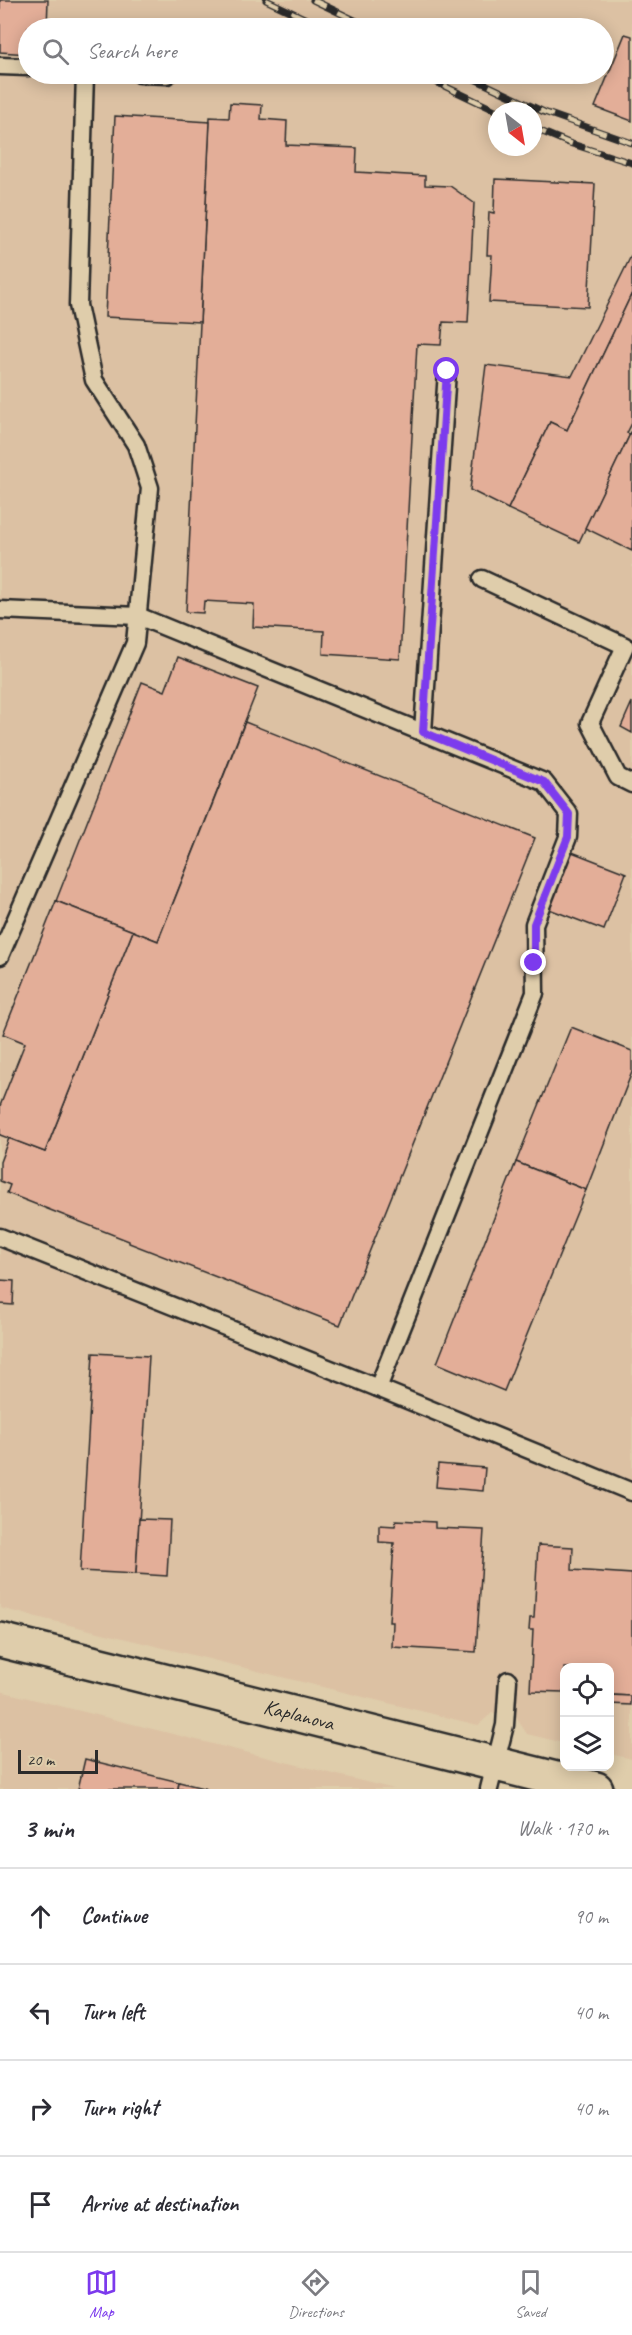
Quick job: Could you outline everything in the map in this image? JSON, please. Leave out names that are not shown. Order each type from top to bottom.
[{"type":"main road","name":"Kaplanova","points":[[0,1640],[493,1777],[596,1789]]},
{"type":"lane","points":[[0,66],[18,67]]},
{"type":"lane","points":[[0,956],[135,643],[138,616],[150,488],[136,444],[94,380],[78,305],[85,84]]},
{"type":"lane","points":[[423,732],[447,371]]},
{"type":"lane","points":[[482,579],[626,646],[590,723],[618,777],[632,784]]},
{"type":"lane","points":[[0,610],[138,616],[544,782],[569,814],[568,837],[534,924],[535,993],[378,1388]]},
{"type":"lane","points":[[0,1237],[632,1492]]},
{"type":"lane","points":[[493,1777],[505,1725],[508,1680]]},
{"type":"shaded area","points":[[0,0],[632,0],[632,1759],[614,1755],[614,1663],[560,1663],[560,1742],[527,1734],[517,1719],[492,1713],[478,1725],[0,1608]]},
{"type":"shaded area","points":[[0,1691],[394,1789],[0,1789]]},
{"type":"building","points":[[0,0],[48,0],[47,18],[18,18],[18,53],[0,52]]},
{"type":"building","points":[[625,34],[632,36],[632,121],[595,107],[604,84],[614,84],[614,61]]},
{"type":"building","points":[[230,103],[262,105],[261,119],[287,121],[286,145],[357,148],[356,172],[425,176],[425,185],[450,186],[474,203],[468,323],[443,322],[441,345],[417,344],[400,659],[323,654],[324,631],[253,627],[254,604],[204,601],[203,613],[186,612],[210,117],[229,118]]},
{"type":"building","points":[[115,116],[210,122],[200,322],[105,317]]},
{"type":"building","points":[[495,179],[595,184],[588,307],[489,302],[492,255],[487,255],[489,212],[494,213]]},
{"type":"building","points":[[632,254],[632,293],[567,430],[550,422],[508,509],[470,490],[486,365],[572,376]]},
{"type":"building","points":[[632,293],[632,423],[627,433],[630,434],[579,542],[508,509],[550,422],[567,430]]},
{"type":"building","points":[[632,430],[632,551],[585,528]]},
{"type":"building","points":[[178,657],[258,688],[158,941],[56,901],[142,682],[165,691]]},
{"type":"building","points":[[632,702],[632,733],[621,727]]},
{"type":"building","points":[[245,722],[535,838],[340,1325],[7,1193],[10,1185],[0,1181],[0,1162],[9,1138],[45,1152],[133,931],[158,941]]},
{"type":"building","points":[[572,852],[626,873],[604,930],[549,909]]},
{"type":"building","points":[[56,901],[133,931],[45,1152],[0,1135],[0,1106],[25,1043],[3,1034]]},
{"type":"building","points":[[571,1027],[632,1051],[632,1072],[586,1190],[516,1162]]},
{"type":"building","points":[[516,1162],[586,1190],[504,1391],[437,1363]]},
{"type":"building","points":[[0,1280],[14,1281],[13,1305],[0,1304]]},
{"type":"building","points":[[93,1353],[149,1356],[136,1574],[80,1571]]},
{"type":"building","points":[[438,1464],[485,1468],[483,1491],[436,1487]]},
{"type":"building","points":[[139,1519],[170,1520],[167,1576],[136,1574]]},
{"type":"building","points":[[396,1520],[435,1522],[435,1528],[484,1530],[476,1652],[392,1647],[393,1622],[389,1622],[394,1543],[379,1542],[379,1525],[395,1526]]},
{"type":"building","points":[[538,1545],[573,1547],[572,1570],[632,1574],[632,1696],[614,1695],[614,1663],[560,1663],[560,1692],[530,1691],[533,1630],[529,1630],[530,1618],[534,1618]]},
{"type":"building","points":[[614,1695],[631,1696],[631,1705],[614,1704]]},
{"type":"building","points":[[85,1759],[179,1782],[178,1789],[78,1789]]},
{"type":"building","points":[[179,1782],[207,1789],[178,1789]]},
{"type":"railway","points":[[266,0],[304,18]]},
{"type":"railway","points":[[313,0],[350,18]]},
{"type":"railway","points":[[440,84],[488,107]]},
{"type":"railway","points":[[485,84],[544,112],[632,143]]},
{"type":"railway","points":[[542,132],[632,163]]},
{"type":"route","points":[[447,371],[423,732],[544,782],[569,814],[568,837],[534,924],[534,963]]}]
